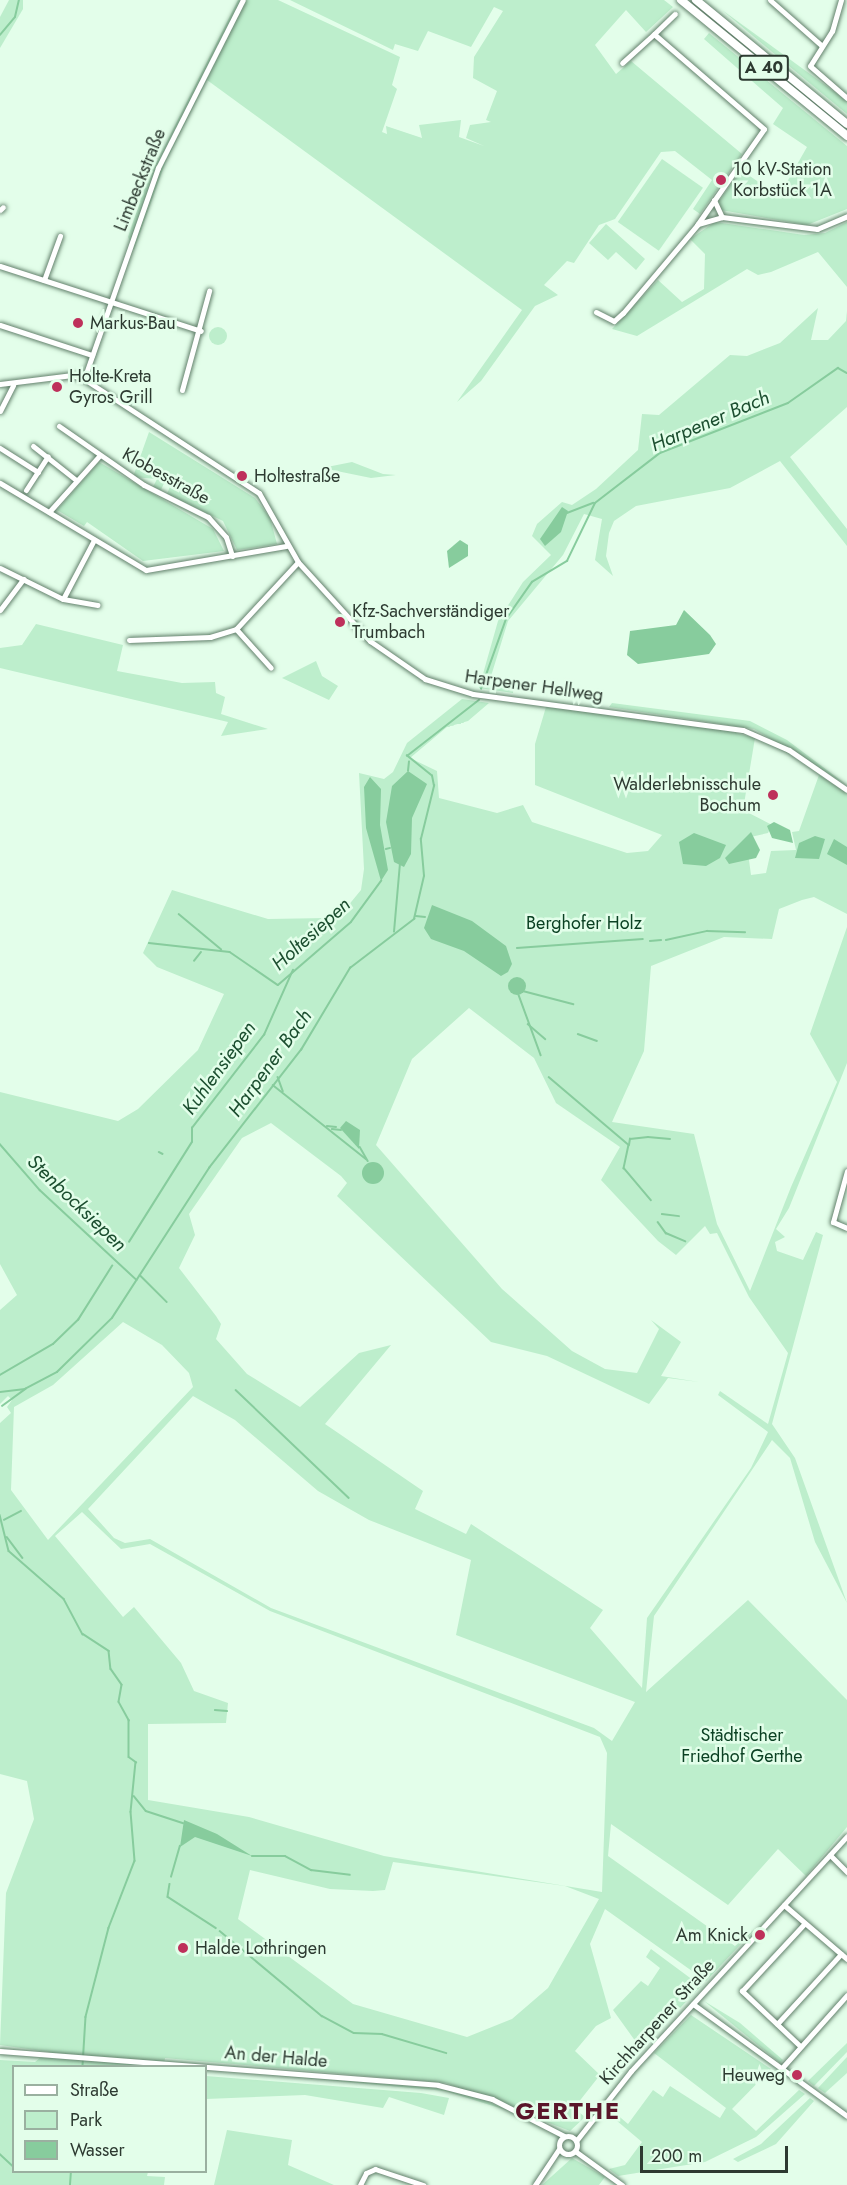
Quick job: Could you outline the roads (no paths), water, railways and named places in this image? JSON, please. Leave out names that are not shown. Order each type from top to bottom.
[{"type":"highway","name":"A 40","points":[[681,0],[847,136]]},
{"type":"highway","name":"A 40","points":[[696,0],[847,124]]},
{"type":"street","name":"Limbeckstraße","points":[[84,379],[158,168],[243,0]]},
{"type":"street","points":[[770,0],[822,46]]},
{"type":"street","points":[[841,0],[822,46],[810,66],[847,98]]},
{"type":"street","points":[[622,63],[675,14]]},
{"type":"street","points":[[596,312],[614,321],[697,225],[764,129],[654,34]]},
{"type":"street","points":[[714,200],[722,217]]},
{"type":"street","points":[[697,225],[722,217],[800,230],[828,227],[847,216]]},
{"type":"street","points":[[44,280],[60,236]]},
{"type":"street","points":[[0,266],[110,303],[201,330]]},
{"type":"street","points":[[182,390],[201,330],[209,291]]},
{"type":"street","points":[[0,326],[92,355]]},
{"type":"street","points":[[0,384],[13,385],[72,375],[84,379]]},
{"type":"street","name":"Harpener Hellweg","points":[[84,379],[259,493],[270,506],[286,546],[298,562],[370,641],[424,679],[474,694],[743,730],[789,750],[847,790]]},
{"type":"street","points":[[0,411],[13,385]]},
{"type":"street","name":"Klobesstraße","points":[[59,426],[100,455],[208,517],[226,537],[232,556]]},
{"type":"street","points":[[33,446],[76,480]]},
{"type":"street","points":[[0,448],[38,472]]},
{"type":"street","name":"Klobesstraße","points":[[50,513],[76,480],[100,455]]},
{"type":"street","points":[[26,490],[48,456]]},
{"type":"street","points":[[0,483],[146,570],[286,546]]},
{"type":"street","points":[[63,599],[94,540]]},
{"type":"street","points":[[129,640],[210,637],[236,629],[298,562]]},
{"type":"street","points":[[0,568],[63,599],[97,605]]},
{"type":"street","points":[[0,610],[23,579]]},
{"type":"street","points":[[236,629],[271,668]]},
{"type":"street","points":[[847,1171],[833,1222],[847,1228]]},
{"type":"street","name":"Kirchharpener Straße","points":[[576,2141],[587,2122],[847,1836]]},
{"type":"street","points":[[830,1855],[847,1872]]},
{"type":"street","points":[[784,1905],[847,1959]]},
{"type":"street","points":[[800,2045],[742,1991],[804,1924]]},
{"type":"street","points":[[777,2024],[841,1954]]},
{"type":"street","points":[[781,2068],[847,1995]]},
{"type":"street","points":[[693,2004],[847,2116]]},
{"type":"street","name":"An der Halde","points":[[0,2051],[186,2065]]},
{"type":"street","name":"An der Halde","points":[[207,2067],[438,2085],[492,2099],[576,2141]]},
{"type":"street","name":"Kirchharpener Straße","points":[[559,2147],[566,2136],[587,2122]]},
{"type":"street","name":"An der Halde","points":[[542,2126],[566,2154]]},
{"type":"street","points":[[575,2151],[576,2141]]},
{"type":"street","points":[[535,2185],[550,2166],[559,2147]]},
{"type":"street","points":[[550,2166],[566,2154],[575,2151]]},
{"type":"street","points":[[575,2151],[622,2185]]},
{"type":"street","points":[[360,2185],[368,2171],[410,2177],[423,2185]]},
{"type":"water","points":[[562,507],[568,511],[561,532],[545,546],[540,539]]},
{"type":"water","points":[[460,540],[468,545],[468,556],[449,568],[447,551]]},
{"type":"water","points":[[684,610],[716,644],[709,654],[638,664],[627,655],[630,631],[676,625]]},
{"type":"water","points":[[408,771],[427,784],[412,818],[411,854],[404,867],[394,862],[386,822],[392,786]]},
{"type":"water","points":[[370,777],[381,789],[380,825],[388,870],[381,881],[366,828],[364,787]]},
{"type":"water","points":[[774,822],[790,830],[793,843],[772,838],[767,826]]},
{"type":"water","points":[[751,832],[760,850],[756,858],[729,864],[725,858]]},
{"type":"water","points":[[694,833],[726,845],[720,858],[706,866],[683,864],[679,842]]},
{"type":"water","points":[[815,836],[825,839],[819,859],[795,858],[799,843]]},
{"type":"water","points":[[834,839],[847,847],[847,865],[827,854]]},
{"type":"water","points":[[432,905],[472,921],[506,946],[512,964],[508,972],[501,976],[464,951],[431,939],[424,928]]},
{"type":"water","points":[[517,977],[523,980],[526,986],[523,992],[517,995],[511,992],[508,986],[511,980]]},
{"type":"water","points":[[346,1121],[360,1130],[359,1149],[340,1128]]},
{"type":"water","points":[[369,1162],[377,1162],[384,1169],[384,1177],[377,1184],[369,1184],[362,1177],[362,1169]]},
{"type":"water","points":[[184,1820],[217,1834],[252,1856],[195,1837],[180,1847]]},
{"type":"waterway","points":[[0,35],[15,17],[19,0]]},
{"type":"waterway","name":"Harpener Bach","points":[[481,689],[506,619],[532,582],[567,561],[595,503],[660,453],[788,403],[838,368],[847,373]]},
{"type":"waterway","points":[[567,513],[593,503]]},
{"type":"waterway","name":"Harpener Bach","points":[[0,1392],[25,1389],[57,1372],[112,1318],[209,1168],[301,1050],[350,968],[414,919],[424,876],[421,839],[434,786],[432,776],[407,756],[479,700]]},
{"type":"waterway","points":[[408,771],[409,762]]},
{"type":"waterway","points":[[386,849],[390,848]]},
{"type":"waterway","points":[[394,932],[400,863]]},
{"type":"waterway","name":"Holtesiepen","points":[[149,943],[230,952],[278,985],[351,922],[381,881]]},
{"type":"waterway","name":"Holtesiepen","points":[[179,914],[221,949]]},
{"type":"waterway","points":[[416,916],[425,917]]},
{"type":"waterway","points":[[666,940],[707,931],[745,932]]},
{"type":"waterway","points":[[517,948],[643,939]]},
{"type":"waterway","points":[[650,941],[661,940]]},
{"type":"waterway","points":[[194,961],[201,952]]},
{"type":"waterway","name":"Kuhlensiepen","points":[[129,1242],[192,1142],[192,1128],[264,1035],[293,970]]},
{"type":"waterway","points":[[523,991],[573,1004]]},
{"type":"waterway","points":[[519,995],[541,1055]]},
{"type":"waterway","points":[[528,1024],[545,1039]]},
{"type":"waterway","points":[[578,1034],[597,1041]]},
{"type":"waterway","points":[[278,1077],[283,1091]]},
{"type":"waterway","points":[[549,1077],[629,1145],[624,1168],[651,1200]]},
{"type":"waterway","points":[[273,1085],[366,1159]]},
{"type":"waterway","points":[[327,1126],[336,1127]]},
{"type":"waterway","points":[[332,1129],[341,1130]]},
{"type":"waterway","points":[[629,1145],[630,1139],[648,1137],[670,1139]]},
{"type":"waterway","name":"Stenbocksiepen","points":[[0,1144],[40,1190],[137,1280]]},
{"type":"waterway","points":[[360,1147],[368,1161]]},
{"type":"waterway","points":[[159,1152],[163,1154]]},
{"type":"waterway","points":[[662,1214],[679,1216]]},
{"type":"waterway","points":[[658,1222],[666,1233],[685,1241]]},
{"type":"waterway","points":[[0,1375],[53,1344],[78,1320],[112,1266]]},
{"type":"waterway","points":[[140,1275],[167,1302]]},
{"type":"waterway","points":[[2,1406],[25,1389]]},
{"type":"waterway","points":[[236,1390],[349,1498]]},
{"type":"waterway","points":[[4,1520],[21,1511]]},
{"type":"waterway","points":[[0,1515],[9,1551],[64,1599],[83,1634],[109,1651],[111,1669],[122,1685],[119,1702],[129,1720],[129,1757],[136,1762],[131,1812],[135,1861],[109,1928],[86,2017],[83,2065]]},
{"type":"waterway","points":[[7,1537],[23,1558]]},
{"type":"waterway","points":[[215,1710],[227,1711]]},
{"type":"waterway","points":[[134,1796],[146,1811],[183,1823]]},
{"type":"waterway","points":[[171,1877],[180,1846]]},
{"type":"waterway","points":[[252,1856],[285,1856],[311,1870],[350,1875]]},
{"type":"waterway","points":[[170,1884],[168,1897],[216,1928]]},
{"type":"waterway","points":[[220,1931],[322,2016],[354,2033],[382,2034],[446,2053]]},
{"type":"waterway","points":[[0,2154],[12,2165]]},
{"type":"waterway","points":[[70,2185],[71,2173]]},
{"type":"place","name":"10 kV-Station Korbstück 1A","points":[[721,180]]},
{"type":"place","name":"Markus-Bau","points":[[78,323]]},
{"type":"place","name":"Holte-Kreta Gyros Grill","points":[[57,387]]},
{"type":"place","name":"Holtestraße","points":[[242,476]]},
{"type":"place","name":"Kfz-Sachverständiger Trumbach","points":[[340,622]]},
{"type":"place","name":"Walderlebnisschule Bochum","points":[[773,795]]},
{"type":"place","name":"Am Knick","points":[[760,1935]]},
{"type":"place","name":"Halde Lothringen","points":[[183,1948]]},
{"type":"place","name":"Heuweg","points":[[797,2075]]},
{"type":"district","name":"GERTHE","points":[[568,2111]]},
{"type":"park label","name":"Berghofer Holz","points":[[584,923]]},
{"type":"park label","name":"Städtischer Friedhof Gerthe","points":[[742,1746]]}]
